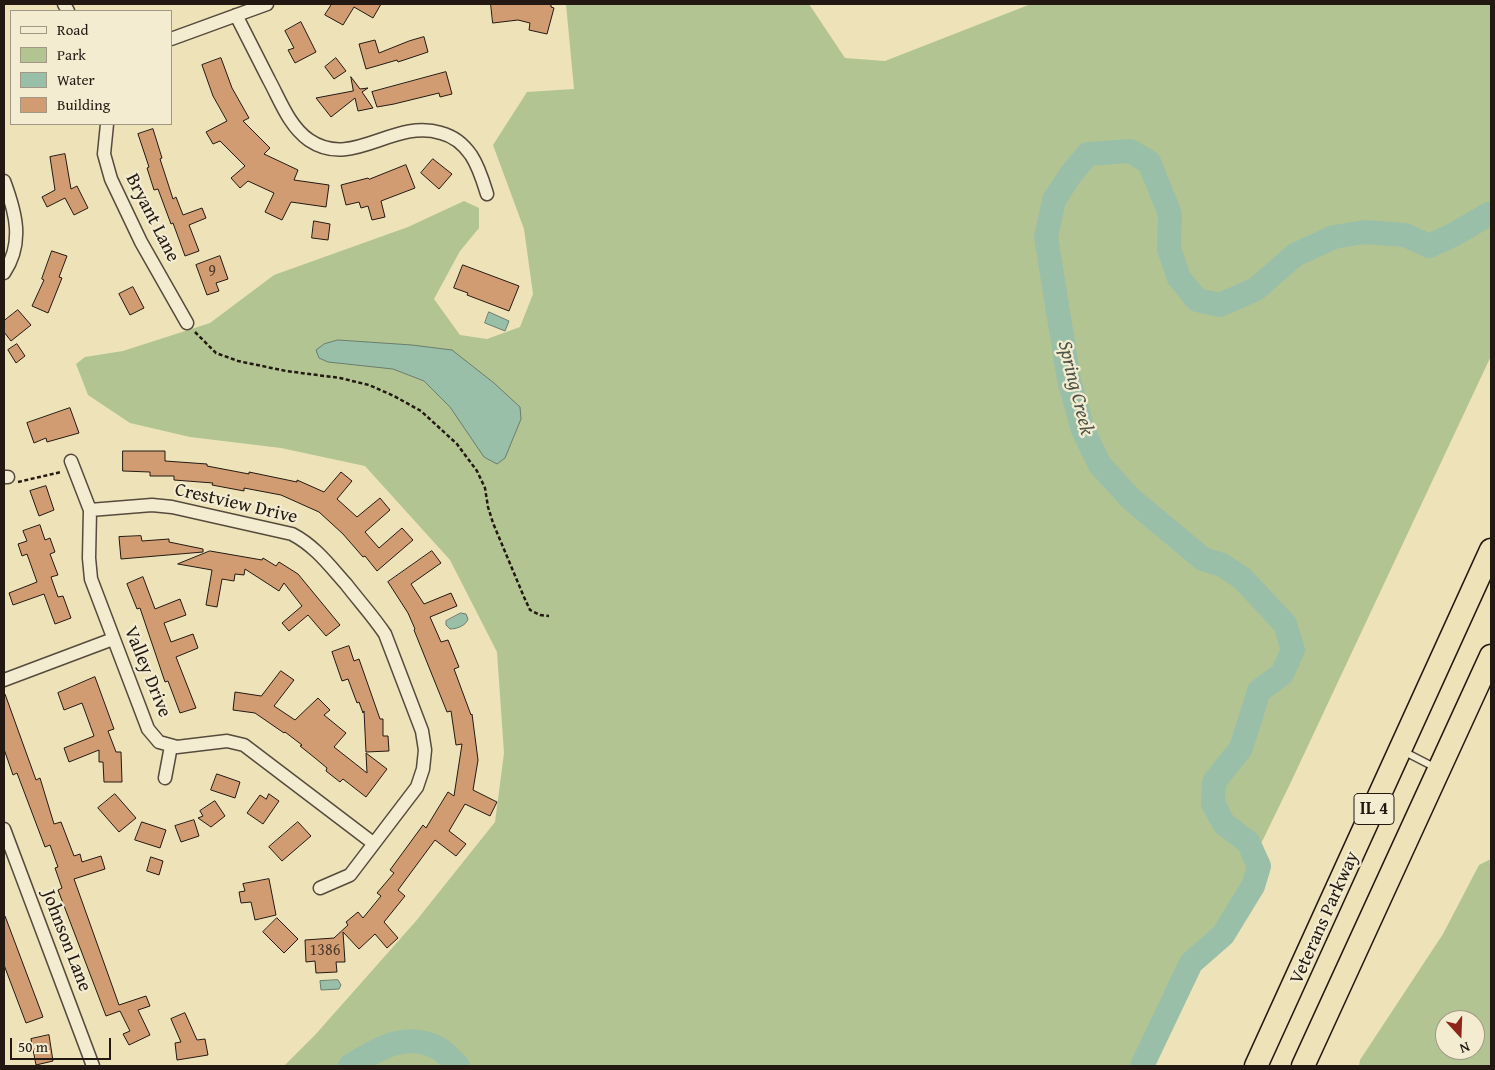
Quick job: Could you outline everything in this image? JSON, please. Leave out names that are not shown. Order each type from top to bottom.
[{"type":"highway","name":"Veterans Parkway","points":[[1256,1066],[1491,550]]},
{"type":"highway","name":"IL 4","points":[[1303,1066],[1491,656]]},
{"type":"street","points":[[172,39],[267,4]]},
{"type":"street","points":[[236,15],[292,123],[310,140],[326,148],[336,150],[351,149],[397,133],[415,129],[434,130],[448,135],[470,153],[487,194]]},
{"type":"street","name":"Bryant Lane","points":[[107,125],[104,154],[111,179],[140,242],[187,323]]},
{"type":"street","points":[[4,181],[15,214],[17,242],[4,273]]},
{"type":"street","name":"Valley Drive","points":[[71,461],[90,510],[89,558],[91,579],[148,729],[159,742],[171,746]]},
{"type":"street","name":"Crestview Drive","points":[[90,510],[152,505],[172,507],[292,534],[304,540],[324,559],[385,634],[422,731],[425,750],[422,769],[416,787],[350,875],[320,888]]},
{"type":"street","points":[[4,680],[113,639]]},
{"type":"street","points":[[165,778],[171,746],[178,747],[227,741],[244,745],[373,843]]},
{"type":"street","name":"Johnson Lane","points":[[4,829],[93,1066]]},
{"type":"lane","points":[[1401,750],[1440,770]]},
{"type":"path","points":[[187,323],[216,353],[238,361],[286,371],[340,378],[369,385],[421,411],[457,444],[477,470],[484,488],[493,524],[530,610],[540,615],[549,616]]},
{"type":"path","points":[[9,479],[61,472]]},
{"type":"green space","points":[[566,4],[809,4],[845,58],[885,61],[1031,4],[1491,4],[1491,356],[1290,784],[1153,1066],[284,1066],[315,1035],[416,921],[495,822],[504,753],[497,652],[450,560],[365,466],[281,448],[190,437],[130,423],[88,395],[76,364],[85,357],[123,351],[210,323],[274,275],[408,227],[464,201],[479,208],[479,228],[460,251],[434,299],[460,335],[487,339],[520,327],[533,294],[524,229],[493,145],[527,92],[574,89]]},
{"type":"green space","points":[[1491,859],[1491,1066],[1359,1066],[1360,1060],[1443,934],[1479,865]]},
{"type":"water","points":[[489,312],[509,321],[505,331],[485,323]]},
{"type":"water","points":[[338,340],[452,350],[494,383],[520,407],[521,419],[505,458],[497,464],[484,457],[450,407],[424,381],[393,369],[328,362],[319,358],[316,350],[324,344]]},
{"type":"water","points":[[461,613],[466,614],[468,619],[465,624],[461,627],[450,629],[446,625],[446,621]]},
{"type":"water","points":[[338,980],[341,985],[339,989],[321,990],[320,981]]},
{"type":"building","points":[[332,4],[381,4],[373,18],[354,7],[343,25],[325,15]]},
{"type":"building","points":[[491,4],[551,4],[551,7],[554,8],[547,34],[529,30],[530,23],[518,20],[493,23]]},
{"type":"building","points":[[301,22],[316,52],[295,63],[288,50],[294,48],[285,31]]},
{"type":"building","points":[[424,37],[428,52],[398,62],[397,60],[366,69],[359,44],[375,40],[379,53]]},
{"type":"building","points":[[221,58],[232,88],[249,118],[243,121],[270,148],[264,154],[298,170],[294,180],[329,185],[326,207],[291,202],[282,220],[265,212],[274,193],[248,181],[240,188],[231,178],[245,166],[220,141],[213,144],[206,132],[227,121],[213,96],[202,65]]},
{"type":"building","points":[[336,58],[346,71],[334,79],[325,67]]},
{"type":"building","points":[[446,72],[452,94],[440,97],[439,93],[377,107],[372,92]]},
{"type":"building","points":[[351,77],[360,89],[368,88],[362,92],[373,108],[358,111],[355,98],[331,117],[316,98],[353,91]]},
{"type":"building","points":[[153,129],[162,158],[160,159],[173,199],[176,197],[183,215],[202,208],[206,218],[189,225],[199,251],[185,256],[158,189],[154,190],[147,168],[149,167],[138,134]]},
{"type":"building","points":[[65,154],[71,189],[77,186],[88,208],[74,215],[65,198],[47,207],[42,197],[55,190],[50,157]]},
{"type":"building","points":[[433,159],[452,174],[439,189],[421,173]]},
{"type":"building","points":[[406,165],[415,188],[381,201],[385,217],[372,220],[368,206],[361,208],[359,202],[346,205],[341,185],[369,179]]},
{"type":"building","points":[[314,221],[330,224],[328,240],[312,238]]},
{"type":"building","points":[[52,251],[67,256],[59,277],[62,278],[48,313],[32,306],[44,280],[42,279]]},
{"type":"building","points":[[220,256],[228,279],[216,283],[219,291],[207,295],[196,265]]},
{"type":"building","points":[[463,265],[519,286],[509,311],[454,288]]},
{"type":"building","points":[[133,287],[144,308],[130,315],[119,294]]},
{"type":"building","points":[[18,310],[31,325],[11,341],[4,332],[4,321]]},
{"type":"building","points":[[17,344],[25,356],[16,363],[8,350]]},
{"type":"building","points":[[70,408],[79,433],[47,442],[46,438],[34,443],[27,423]]},
{"type":"building","points":[[123,451],[165,451],[165,461],[207,464],[207,466],[249,474],[249,472],[297,482],[297,480],[324,492],[341,472],[352,481],[337,499],[357,517],[380,498],[390,510],[365,532],[379,548],[402,528],[413,540],[377,571],[365,556],[363,557],[343,534],[319,512],[281,495],[244,488],[244,491],[212,485],[213,483],[174,480],[174,476],[150,476],[150,472],[123,471]]},
{"type":"building","points":[[46,486],[54,510],[39,516],[30,491]]},
{"type":"building","points":[[40,525],[45,540],[50,538],[55,552],[50,554],[58,575],[51,577],[58,597],[63,596],[71,618],[55,624],[44,594],[13,605],[9,593],[37,582],[27,554],[22,556],[18,544],[27,541],[23,531]]},
{"type":"building","points":[[141,536],[142,541],[169,539],[169,542],[203,549],[203,552],[121,559],[119,537]]},
{"type":"building","points":[[210,551],[262,560],[263,558],[276,566],[279,562],[298,574],[340,625],[326,636],[308,615],[289,631],[282,623],[302,606],[284,583],[279,591],[245,569],[244,575],[235,574],[234,581],[222,579],[217,607],[206,605],[212,570],[178,564]]},
{"type":"building","points":[[432,551],[441,563],[411,584],[424,604],[451,593],[457,606],[430,617],[441,642],[448,640],[459,667],[454,669],[472,714],[478,760],[473,790],[497,802],[490,816],[465,804],[449,831],[466,844],[456,856],[435,840],[398,890],[405,896],[384,922],[398,938],[387,948],[375,934],[359,949],[343,932],[345,962],[336,962],[337,972],[316,973],[315,961],[306,962],[305,940],[334,938],[348,925],[346,922],[358,912],[363,918],[381,896],[377,893],[394,873],[390,870],[423,825],[426,828],[448,792],[454,796],[462,744],[456,745],[451,711],[447,712],[408,613],[388,582]]},
{"type":"building","points":[[143,577],[155,609],[180,599],[186,615],[164,623],[171,642],[193,634],[198,648],[176,657],[196,708],[180,713],[168,681],[165,682],[140,608],[137,609],[127,584]]},
{"type":"building","points":[[349,646],[354,661],[359,659],[380,719],[383,719],[383,736],[388,736],[389,751],[366,752],[364,711],[363,713],[359,702],[357,703],[348,679],[342,681],[332,652]]},
{"type":"building","points":[[281,671],[294,680],[274,706],[295,720],[318,698],[330,710],[324,715],[346,733],[334,747],[367,773],[366,753],[387,769],[366,797],[343,779],[340,782],[326,771],[327,768],[285,732],[255,713],[233,710],[235,692],[261,696]]},
{"type":"building","points":[[95,677],[114,729],[108,731],[116,752],[121,752],[122,782],[104,782],[103,762],[99,762],[99,750],[69,762],[64,748],[94,736],[82,703],[64,710],[58,693]]},
{"type":"building","points":[[4,694],[36,780],[40,778],[54,824],[61,822],[74,856],[80,854],[82,862],[101,856],[105,869],[74,879],[119,1005],[146,996],[150,1006],[138,1010],[150,1035],[129,1045],[123,1034],[130,1031],[120,1011],[106,1016],[58,890],[62,888],[55,868],[58,867],[50,845],[45,847],[17,773],[13,775],[4,749]]},
{"type":"building","points":[[217,774],[240,782],[235,798],[211,790]]},
{"type":"building","points":[[115,794],[136,818],[119,832],[98,808]]},
{"type":"building","points":[[269,794],[279,801],[263,824],[247,813],[260,795],[266,799]]},
{"type":"building","points":[[215,801],[225,816],[211,827],[198,818],[203,816],[200,811]]},
{"type":"building","points":[[194,820],[199,836],[181,842],[175,826]]},
{"type":"building","points":[[142,822],[166,830],[160,848],[135,840]]},
{"type":"building","points":[[298,822],[311,836],[282,861],[269,847]]},
{"type":"building","points":[[151,857],[163,861],[159,875],[147,871]]},
{"type":"building","points":[[269,879],[276,915],[255,920],[251,902],[241,903],[239,892],[245,891],[243,884]]},
{"type":"building","points":[[4,916],[43,1017],[26,1023],[4,965]]},
{"type":"building","points":[[277,918],[298,939],[284,953],[263,932]]},
{"type":"building","points":[[185,1013],[197,1040],[205,1039],[208,1055],[177,1060],[175,1043],[181,1042],[171,1019]]},
{"type":"building","points":[[49,1035],[53,1061],[36,1065],[31,1039]]},
{"type":"waterway","name":"Spring Creek","points":[[1142,1066],[1191,963],[1223,935],[1253,886],[1259,866],[1248,842],[1224,824],[1213,803],[1214,782],[1241,748],[1259,691],[1282,674],[1293,650],[1285,624],[1242,578],[1222,565],[1203,559],[1131,499],[1100,465],[1083,430],[1069,380],[1046,237],[1054,200],[1071,174],[1088,154],[1130,151],[1149,162],[1170,214],[1169,249],[1179,278],[1197,300],[1220,305],[1256,289],[1295,255],[1334,237],[1365,232],[1405,235],[1429,246],[1453,235],[1491,213]]},
{"type":"waterway","name":"Spring Creek","points":[[350,1066],[381,1048],[392,1044],[415,1041],[438,1048],[458,1066]]}]
